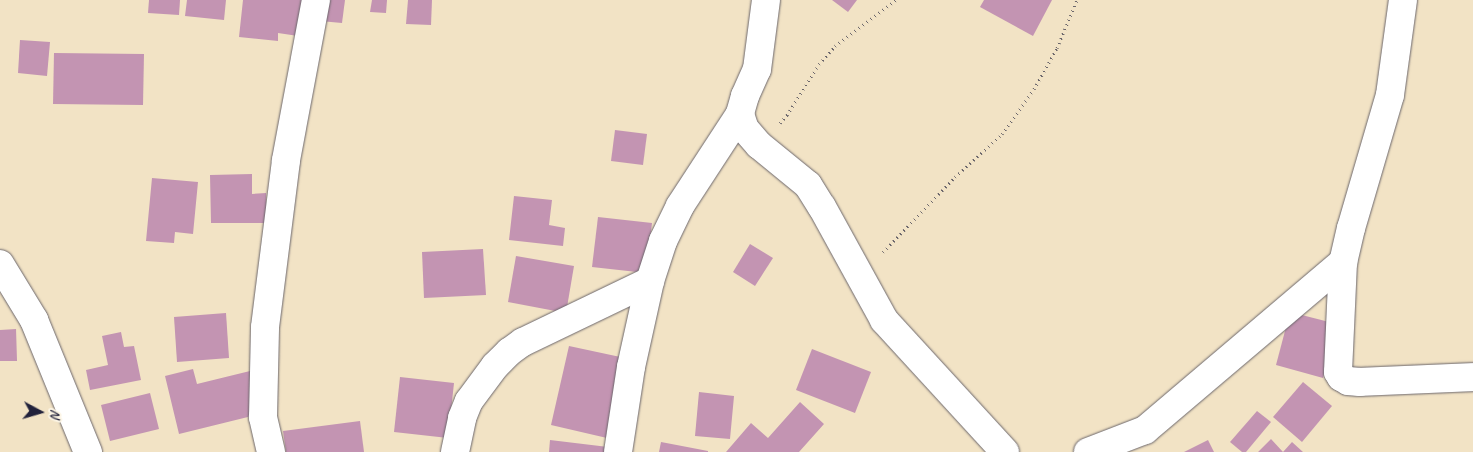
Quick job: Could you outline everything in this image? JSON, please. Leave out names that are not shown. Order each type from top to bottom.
[{"type":"street","points":[[272,452],[263,417],[265,328],[286,160],[316,0]]},
{"type":"street","points":[[618,452],[631,367],[650,281],[663,242],[680,206],[740,114],[756,69],[766,0]]},
{"type":"street","points":[[1403,0],[1390,95],[1351,228],[1343,262],[1338,372],[1341,377],[1360,382],[1473,377]]},
{"type":"street","points":[[740,114],[745,129],[759,145],[808,185],[884,320],[1006,452]]},
{"type":"street","points":[[1088,452],[1144,430],[1343,262]]},
{"type":"street","points":[[0,264],[34,320],[88,452]]},
{"type":"street","points":[[455,452],[462,418],[469,401],[495,366],[509,352],[523,342],[650,281]]},
{"type":"path","points":[[759,145],[787,115],[819,64],[835,46],[896,0]]},
{"type":"path","points":[[860,276],[955,177],[1002,134],[1034,89],[1057,48],[1077,0]]},
{"type":"building","points":[[149,0],[180,0],[179,15],[148,13]]},
{"type":"building","points":[[187,0],[226,0],[224,20],[185,16]]},
{"type":"building","points":[[243,0],[310,0],[305,37],[278,33],[278,41],[239,37]]},
{"type":"building","points":[[322,0],[345,0],[342,23],[320,21]]},
{"type":"building","points":[[372,0],[387,0],[386,13],[370,12]]},
{"type":"building","points":[[408,0],[432,0],[431,25],[406,24]]},
{"type":"building","points":[[832,0],[857,0],[848,12]]},
{"type":"building","points":[[984,0],[1052,0],[1033,36],[980,7]]},
{"type":"building","points":[[20,40],[50,42],[47,76],[18,73]]},
{"type":"building","points":[[54,53],[144,54],[143,105],[53,104]]},
{"type":"building","points":[[615,130],[647,134],[643,165],[611,161]]},
{"type":"building","points":[[252,174],[252,194],[266,193],[267,223],[211,223],[210,175]]},
{"type":"building","points":[[152,178],[198,182],[193,234],[175,232],[174,243],[146,241]]},
{"type":"building","points":[[514,196],[552,200],[549,225],[565,228],[563,246],[509,240]]},
{"type":"building","points":[[598,217],[652,223],[646,273],[592,267]]},
{"type":"building","points":[[750,244],[773,258],[755,286],[733,272]]},
{"type":"building","points":[[483,249],[486,295],[424,298],[422,252]]},
{"type":"building","points":[[516,256],[574,266],[566,313],[508,302]]},
{"type":"building","points":[[1290,312],[1337,324],[1323,378],[1276,365]]},
{"type":"building","points":[[226,313],[229,358],[177,362],[174,317]]},
{"type":"building","points":[[16,329],[17,361],[0,361],[0,330]]},
{"type":"building","points":[[121,332],[124,347],[134,346],[141,380],[90,390],[86,370],[108,365],[102,336]]},
{"type":"building","points":[[569,346],[625,358],[607,438],[551,425]]},
{"type":"building","points":[[812,349],[871,372],[855,413],[796,390]]},
{"type":"building","points":[[193,369],[197,384],[250,371],[260,414],[179,434],[165,376]]},
{"type":"building","points":[[400,377],[454,383],[448,438],[394,432]]},
{"type":"building","points":[[1303,382],[1332,406],[1302,442],[1273,417]]},
{"type":"building","points":[[699,392],[734,396],[730,439],[695,436]]},
{"type":"building","points":[[150,393],[159,429],[110,441],[101,405]]},
{"type":"building","points":[[800,402],[824,424],[799,452],[726,452],[751,423],[768,438]]},
{"type":"building","points":[[1257,411],[1271,422],[1246,452],[1242,452],[1230,442]]},
{"type":"building","points":[[360,421],[364,452],[286,452],[283,431]]},
{"type":"building","points":[[1271,439],[1283,452],[1258,452]]},
{"type":"building","points":[[550,440],[608,447],[608,452],[549,452]]},
{"type":"building","points":[[1208,440],[1214,452],[1184,452]]},
{"type":"building","points":[[661,442],[708,451],[708,452],[659,452]]},
{"type":"building","points":[[1292,442],[1303,452],[1283,452]]}]
